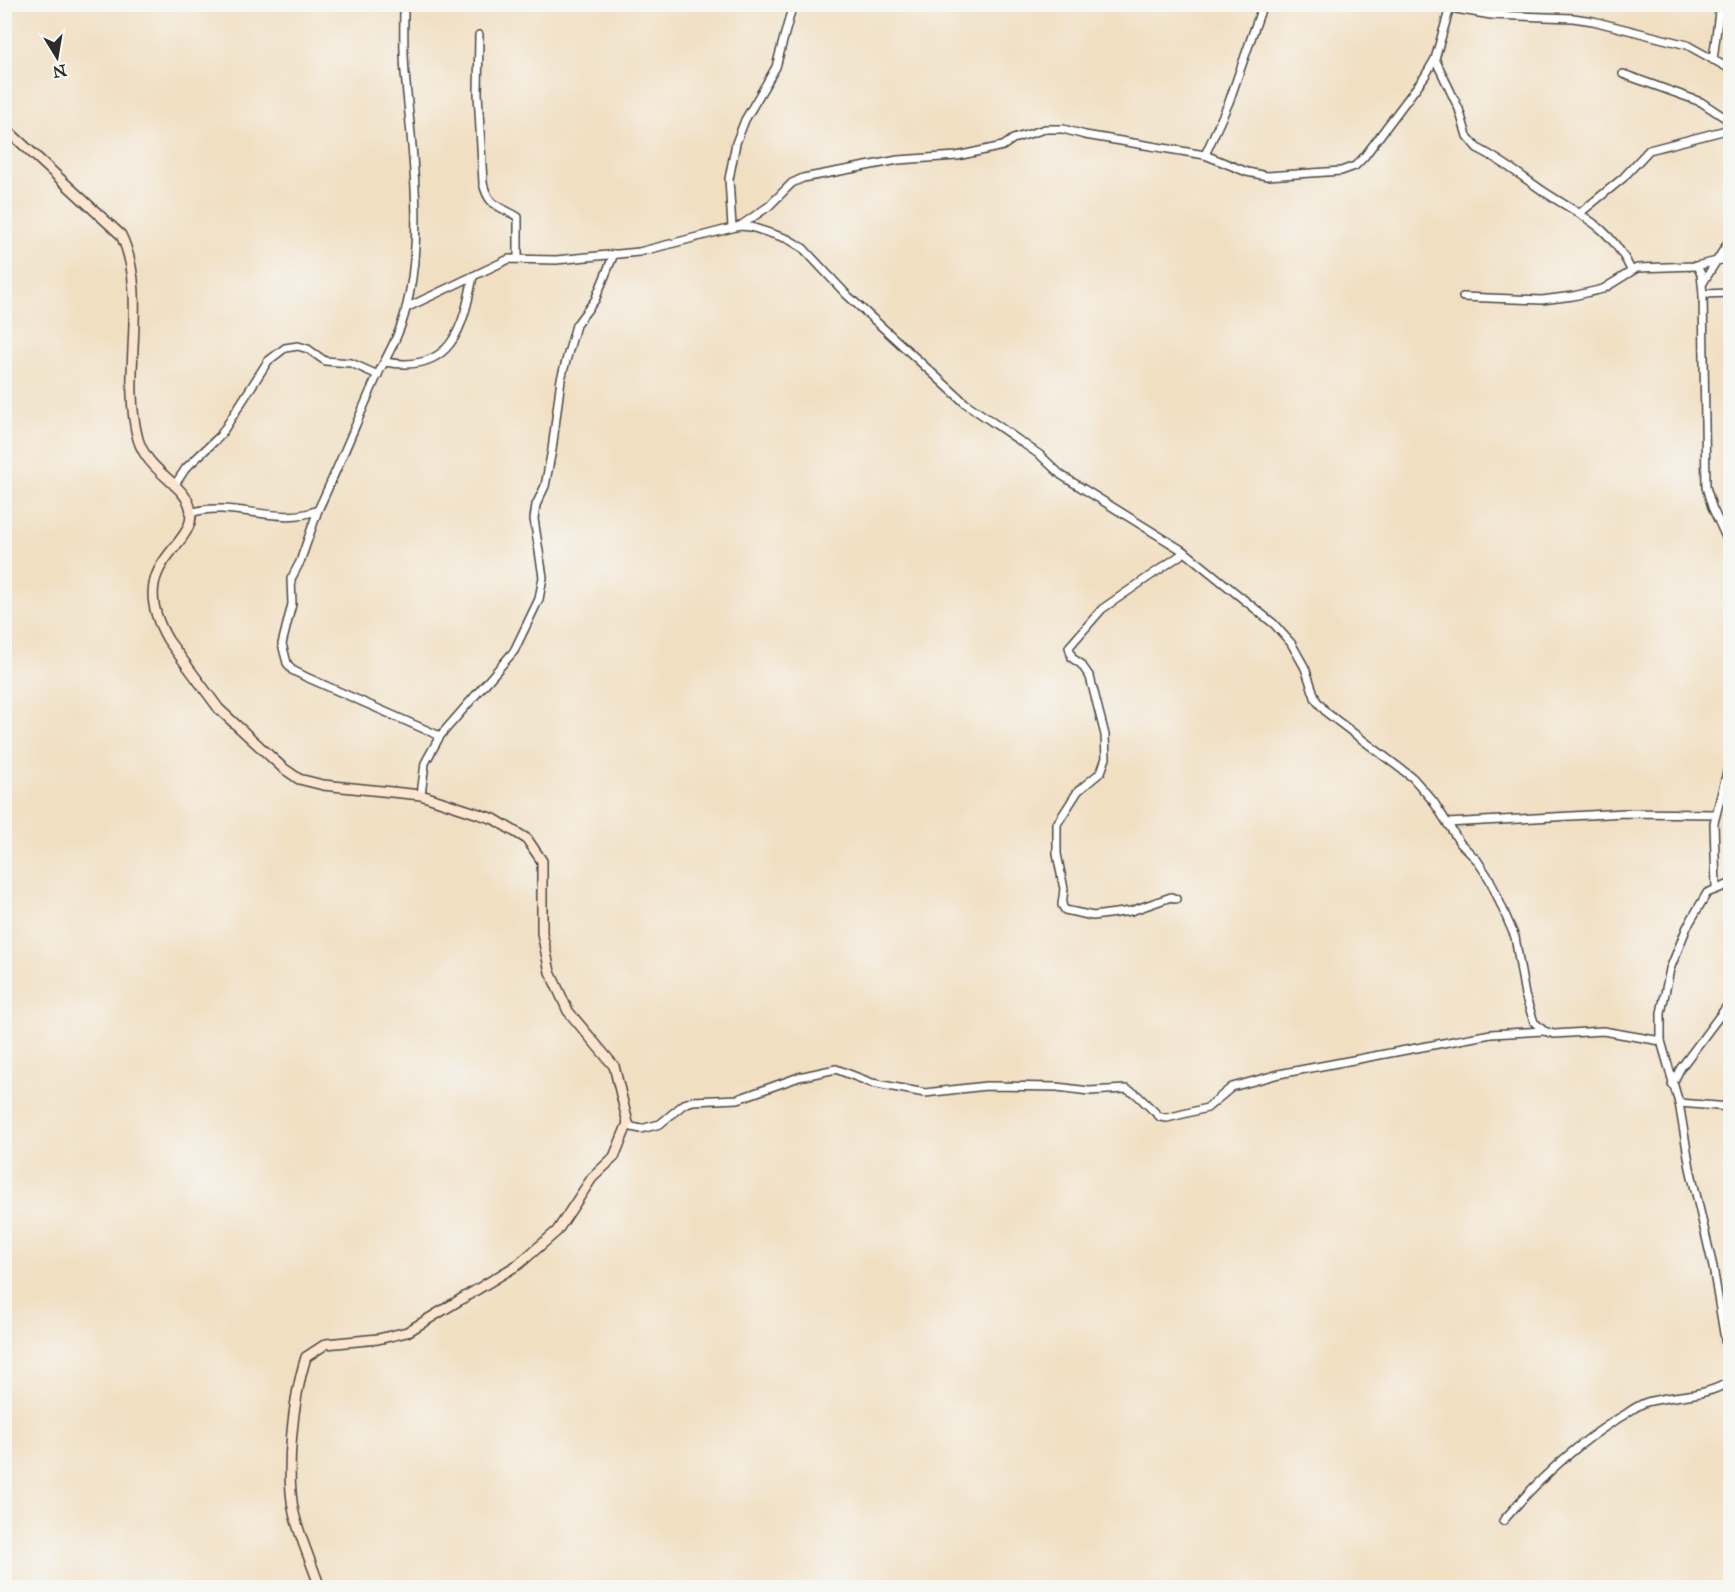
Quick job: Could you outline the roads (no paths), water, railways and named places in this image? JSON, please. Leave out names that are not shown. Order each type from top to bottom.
[{"type":"street","points":[[404,4],[405,70],[414,154],[415,211],[414,255],[406,308],[397,339],[378,375],[345,454],[318,510],[300,562],[291,579],[292,604],[282,645],[287,663],[306,677],[440,736]]},
{"type":"street","points":[[736,227],[729,179],[736,144],[745,120],[776,67],[793,4]]},
{"type":"street","points":[[1205,155],[1229,102],[1263,4]]},
{"type":"street","points":[[1713,60],[1720,4]]},
{"type":"street","points":[[406,308],[500,261],[518,258],[536,261],[639,252],[679,244],[736,227],[769,206],[792,183],[803,178],[898,160],[957,156],[1003,146],[1013,139],[1045,129],[1063,129],[1085,135],[1205,155],[1247,172],[1267,176],[1329,173],[1355,166],[1425,76],[1435,59],[1450,6],[1491,15],[1582,19],[1687,45],[1731,69]]},
{"type":"street","points":[[479,35],[478,93],[483,183],[486,196],[494,206],[518,217],[518,258]]},
{"type":"street","points":[[1435,59],[1459,110],[1467,136],[1477,148],[1602,228],[1622,251],[1631,270]]},
{"type":"street","points":[[1623,74],[1701,102],[1731,121]]},
{"type":"street","points":[[4,127],[121,235],[127,249],[132,266],[133,292],[130,381],[138,439],[152,466],[183,494],[190,507],[186,530],[154,575],[153,602],[161,628],[219,709],[283,768],[300,779],[323,785],[421,795],[494,819],[526,839],[536,849],[542,861],[542,933],[550,972],[568,1011],[614,1066],[628,1123],[632,1127],[641,1129],[660,1124],[684,1104],[693,1101],[738,1099],[799,1077],[836,1069],[872,1083],[925,1093],[986,1086],[1058,1087],[1089,1091],[1126,1089],[1136,1094],[1161,1117],[1167,1118],[1207,1108],[1232,1087],[1279,1074],[1491,1034],[1603,1031],[1661,1041]]},
{"type":"street","points":[[1580,213],[1623,178],[1649,150],[1731,129]]},
{"type":"street","points":[[736,227],[769,232],[803,248],[847,295],[965,403],[1040,455],[1060,475],[1185,552],[1274,624],[1291,643],[1305,668],[1316,700],[1327,713],[1413,778],[1433,801],[1461,843],[1478,860],[1499,899],[1515,937],[1530,1015],[1544,1031]]},
{"type":"street","points":[[1703,284],[1731,239]]},
{"type":"street","points":[[421,795],[425,763],[440,736],[514,651],[539,599],[543,577],[534,519],[536,505],[545,486],[552,450],[561,379],[576,325],[595,300],[614,254]]},
{"type":"street","points":[[1463,297],[1542,300],[1573,296],[1603,289],[1631,270],[1697,266],[1731,258]]},
{"type":"street","points":[[1697,266],[1703,284],[1706,487],[1712,507],[1731,546]]},
{"type":"street","points":[[385,362],[406,366],[420,364],[453,341],[458,336],[466,315],[473,276]]},
{"type":"street","points":[[1703,294],[1731,293]]},
{"type":"street","points":[[174,486],[186,468],[220,436],[267,361],[285,348],[308,349],[325,361],[351,363],[378,375]]},
{"type":"street","points":[[190,513],[203,509],[223,508],[294,515],[318,510]]},
{"type":"street","points":[[1176,899],[1171,897],[1131,911],[1093,916],[1065,910],[1062,905],[1064,889],[1055,830],[1078,791],[1101,772],[1106,758],[1105,735],[1090,677],[1081,664],[1072,658],[1069,647],[1102,609],[1185,552]]},
{"type":"street","points":[[1716,888],[1715,814],[1731,760]]},
{"type":"street","points":[[1447,823],[1625,813],[1715,814]]},
{"type":"street","points":[[1731,884],[1707,892],[1699,903],[1670,969],[1661,1013],[1661,1041],[1679,1103],[1690,1168],[1713,1267],[1731,1370]]},
{"type":"street","points":[[1672,1084],[1680,1069],[1731,1002]]},
{"type":"street","points":[[1679,1103],[1731,1107]]},
{"type":"street","points":[[320,1587],[299,1531],[291,1497],[298,1386],[306,1357],[326,1344],[378,1339],[407,1332],[519,1264],[557,1231],[592,1178],[614,1157],[628,1123]]},
{"type":"street","points":[[1503,1521],[1520,1501],[1585,1438],[1647,1402],[1710,1390],[1731,1381]]}]
